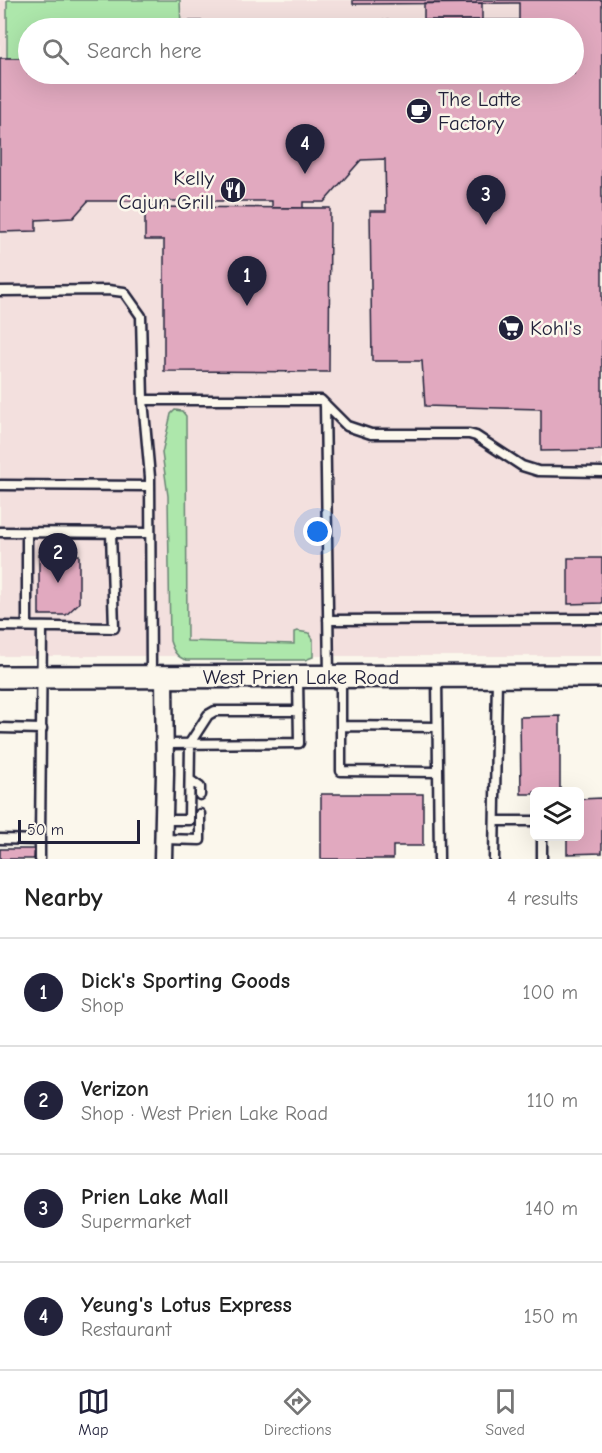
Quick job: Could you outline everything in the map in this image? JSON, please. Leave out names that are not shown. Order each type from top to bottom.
[{"type":"street","name":"West Prien Lake Road","points":[[0,677],[602,676]]},
{"type":"street","points":[[158,677],[165,744],[163,859]]},
{"type":"lane","points":[[0,291],[108,290],[124,292],[141,316],[143,400],[150,486],[150,533],[158,677]]},
{"type":"lane","points":[[143,400],[321,400],[348,426],[371,434],[468,434],[477,436],[522,466],[538,471],[602,472]]},
{"type":"lane","points":[[325,404],[328,620],[341,726],[341,771],[438,772]]},
{"type":"lane","points":[[0,485],[150,486]]},
{"type":"lane","points":[[0,532],[150,533]]},
{"type":"lane","points":[[27,532],[27,626]]},
{"type":"lane","points":[[0,626],[114,628],[111,533]]},
{"type":"lane","points":[[328,620],[602,619]]},
{"type":"lane","points":[[40,859],[42,627]]},
{"type":"lane","points":[[494,859],[497,676]]},
{"type":"lane","points":[[165,744],[299,743],[298,677]]},
{"type":"lane","points":[[437,677],[438,859]]},
{"type":"lane","points":[[189,820],[190,743],[208,715],[215,711],[299,711]]},
{"type":"lane","points":[[341,726],[437,727]]},
{"type":"lane","points":[[0,728],[42,729]]},
{"type":"lane","points":[[190,780],[200,787],[200,795]]},
{"type":"lane","points":[[163,839],[200,840],[200,817],[189,820],[164,820]]},
{"type":"lane","points":[[495,821],[530,821]]},
{"type":"lane","points":[[0,839],[40,840]]},
{"type":"lane","points":[[542,841],[542,859]]},
{"type":"shaded area","points":[[0,0],[602,0],[602,656],[0,656]]},
{"type":"green space","points":[[7,0],[180,0],[181,18],[18,18],[18,58],[7,58]]},
{"type":"green space","points":[[175,410],[182,411],[186,416],[187,641],[294,644],[294,632],[297,631],[309,633],[313,639],[313,657],[305,660],[186,660],[177,655],[174,650],[170,641],[168,496],[162,453],[171,414]]},
{"type":"building","points":[[353,0],[602,0],[602,450],[541,451],[541,409],[425,406],[422,361],[372,361],[370,211],[386,211],[385,159],[361,160],[324,202],[303,202],[303,208],[272,208],[272,201],[88,201],[73,218],[36,220],[36,231],[0,232],[0,58],[18,58],[18,84],[584,84],[584,18],[519,18],[519,3],[353,4]]},
{"type":"building","points":[[424,3],[482,3],[482,18],[424,18]]},
{"type":"building","points":[[145,207],[330,208],[329,372],[164,371],[164,240],[145,240]]},
{"type":"building","points":[[39,555],[79,555],[79,603],[66,615],[39,615]]},
{"type":"building","points":[[568,558],[602,558],[602,603],[568,604]]},
{"type":"building","points":[[560,716],[560,787],[530,787],[530,794],[521,794],[520,717]]},
{"type":"building","points":[[321,794],[423,794],[423,846],[393,846],[393,859],[321,859]]},
{"type":"building","points":[[602,798],[602,853],[567,854],[567,841],[584,841],[584,799]]},
{"type":"building","points":[[0,849],[35,849],[34,859],[0,859]]},
{"type":"place","name":"The Latte Factory","points":[[419,111]]},
{"type":"place","name":"Yeung's Lotus Express","points":[[305,174]]},
{"type":"place","name":"Kelly Cajun Grill","points":[[233,190]]},
{"type":"place","name":"Prien Lake Mall","points":[[486,225]]},
{"type":"place","name":"Dick's Sporting Goods","points":[[247,306]]},
{"type":"place","name":"Kohl's","points":[[511,328]]},
{"type":"place","name":"Verizon","points":[[58,583]]}]
